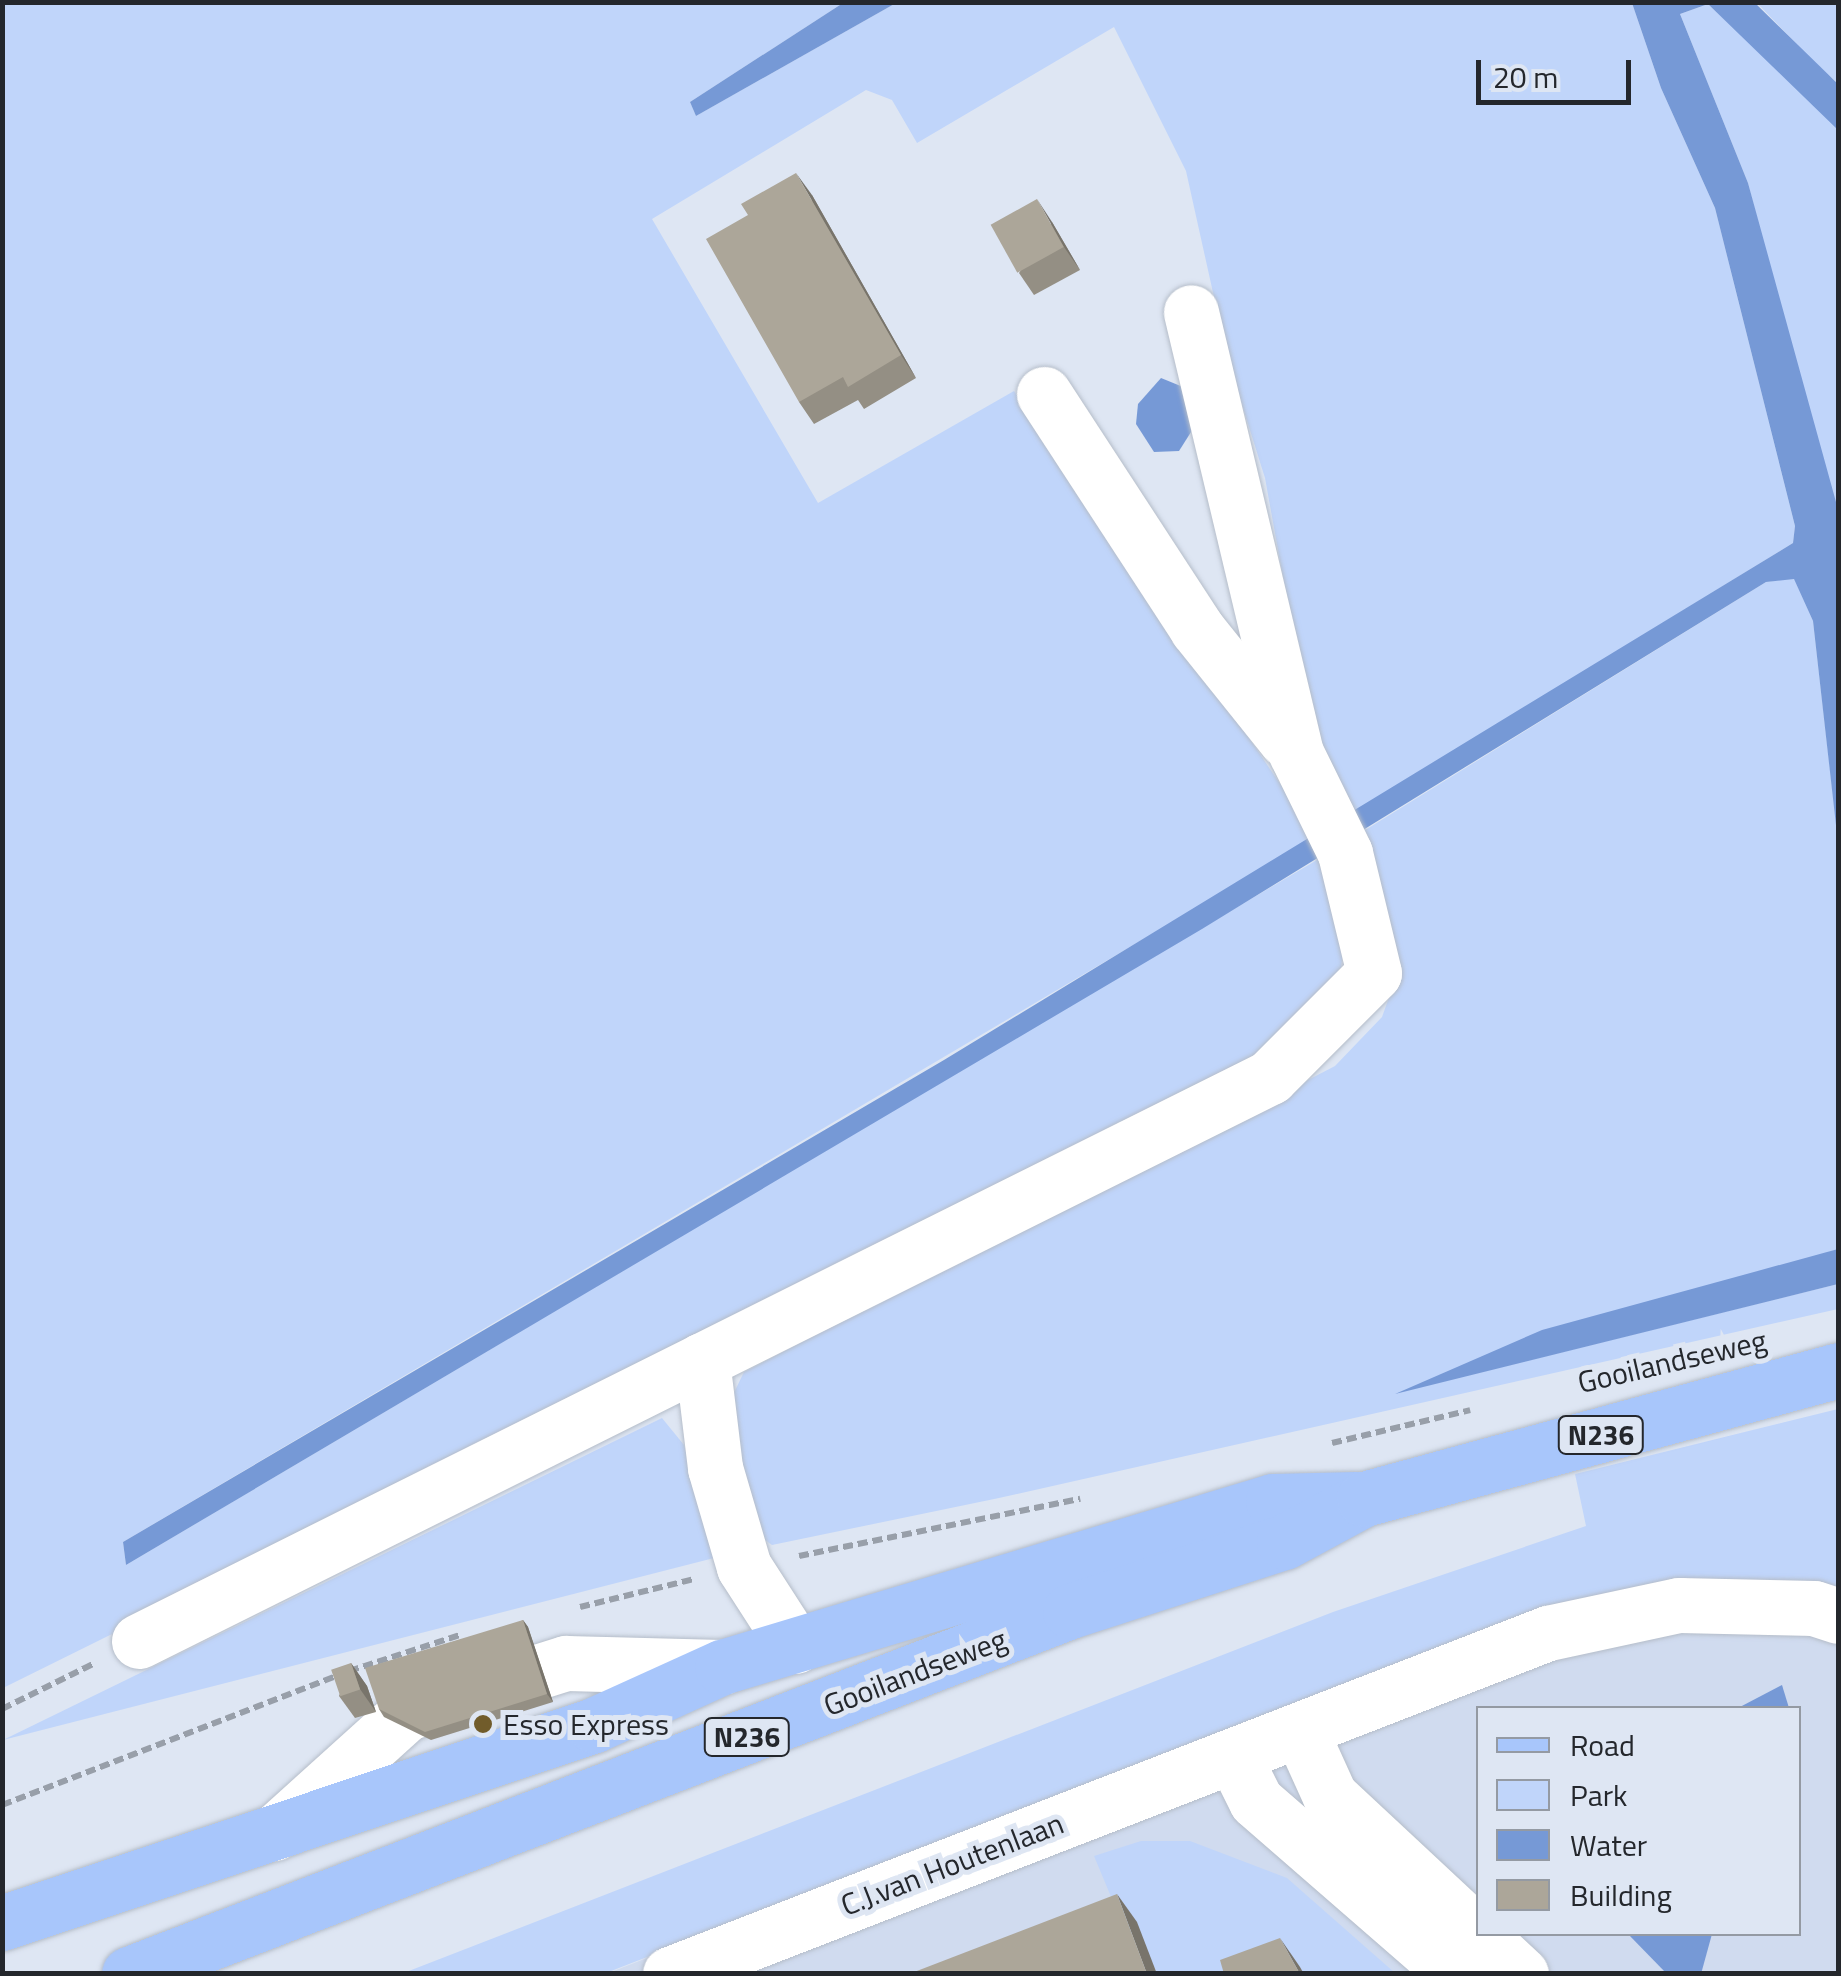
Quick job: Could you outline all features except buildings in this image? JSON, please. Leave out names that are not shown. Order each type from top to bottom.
[{"type":"main road","name":"Gooilandseweg","points":[[129,1974],[1070,1611],[1284,1542],[1364,1499],[1838,1370]]},
{"type":"main road","name":"Gooilandseweg","points":[[2,1923],[594,1726],[722,1666],[1274,1501],[1364,1499]]},
{"type":"street","points":[[139,1641],[1270,1077],[1374,973],[1336,837],[1296,753],[1191,312]]},
{"type":"street","points":[[1044,394],[1197,628],[1296,753]]},
{"type":"street","points":[[702,1360],[715,1468],[744,1567],[795,1646]]},
{"type":"street","name":"C.J.van Houtenlaan","points":[[670,1974],[1548,1633],[1679,1605],[1814,1608],[1838,1616]]},
{"type":"street","points":[[274,1833],[406,1713],[566,1663],[722,1666]]},
{"type":"street","points":[[1300,1730],[1330,1796],[1476,1932]]},
{"type":"street","points":[[1234,1757],[1256,1802],[1455,1974]]},
{"type":"street","points":[[1480,1936],[1521,1974]]},
{"type":"path","points":[[1318,1446],[1492,1405]]},
{"type":"path","points":[[576,1608],[744,1567],[1088,1497]]},
{"type":"path","points":[[2,1805],[408,1648],[464,1634]]},
{"type":"path","points":[[2,1709],[139,1641]]},
{"type":"shaded area","points":[[1838,1550],[1838,1973],[606,1974],[1235,1728]]},
{"type":"green space","points":[[3,3],[843,3],[690,102],[696,116],[896,3],[1632,3],[1661,88],[1715,208],[1795,526],[1793,543],[1348,816],[1309,721],[1265,478],[1228,360],[1186,171],[1114,27],[917,143],[892,100],[866,90],[652,219],[818,503],[1014,391],[1316,837],[123,1542],[126,1565],[1327,854],[1346,919],[1341,969],[1326,1011],[1196,1097],[3,1688]]},
{"type":"green space","points":[[1757,3],[1838,3],[1838,83],[1817,65]]},
{"type":"green space","points":[[1708,4],[1838,127],[1838,531],[1748,183],[1680,14]]},
{"type":"green space","points":[[1794,578],[1813,621],[1838,840],[1838,1249],[1404,1391],[1838,1284],[1838,1309],[999,1498],[772,1545],[761,1537],[751,1520],[730,1401],[744,1372],[1335,1066],[1382,1017],[1396,978],[1362,832],[1766,582]]},
{"type":"green space","points":[[1838,1409],[1838,1590],[1235,1728],[606,1973],[401,1974],[1333,1612],[1586,1526],[1575,1474]]},
{"type":"green space","points":[[662,1418],[684,1445],[714,1558],[3,1740]]},
{"type":"green space","points":[[1141,1841],[1190,1841],[1287,1878],[1395,1973],[1157,1973],[1138,1931],[1127,1935],[1094,1856]]},
{"type":"water","points":[[843,3],[896,3],[696,116],[690,102]]},
{"type":"water","points":[[1632,3],[1755,3],[1838,84],[1838,130],[1708,4],[1680,14],[1748,183],[1836,502],[1838,843],[1813,621],[1794,579],[1766,582],[1202,929],[126,1565],[123,1542],[944,1060],[1793,543],[1795,526],[1715,208],[1661,88]]},
{"type":"water","points":[[1161,378],[1188,389],[1198,421],[1179,451],[1154,452],[1136,424],[1138,404]]},
{"type":"water","points":[[1838,1249],[1838,1284],[1395,1394],[1542,1330]]},
{"type":"water","points":[[1782,1685],[1788,1706],[1742,1706]]},
{"type":"water","points":[[1630,1936],[1711,1936],[1701,1974],[1666,1973]]},
{"type":"place","name":"Esso Express","points":[[483,1724]]}]
